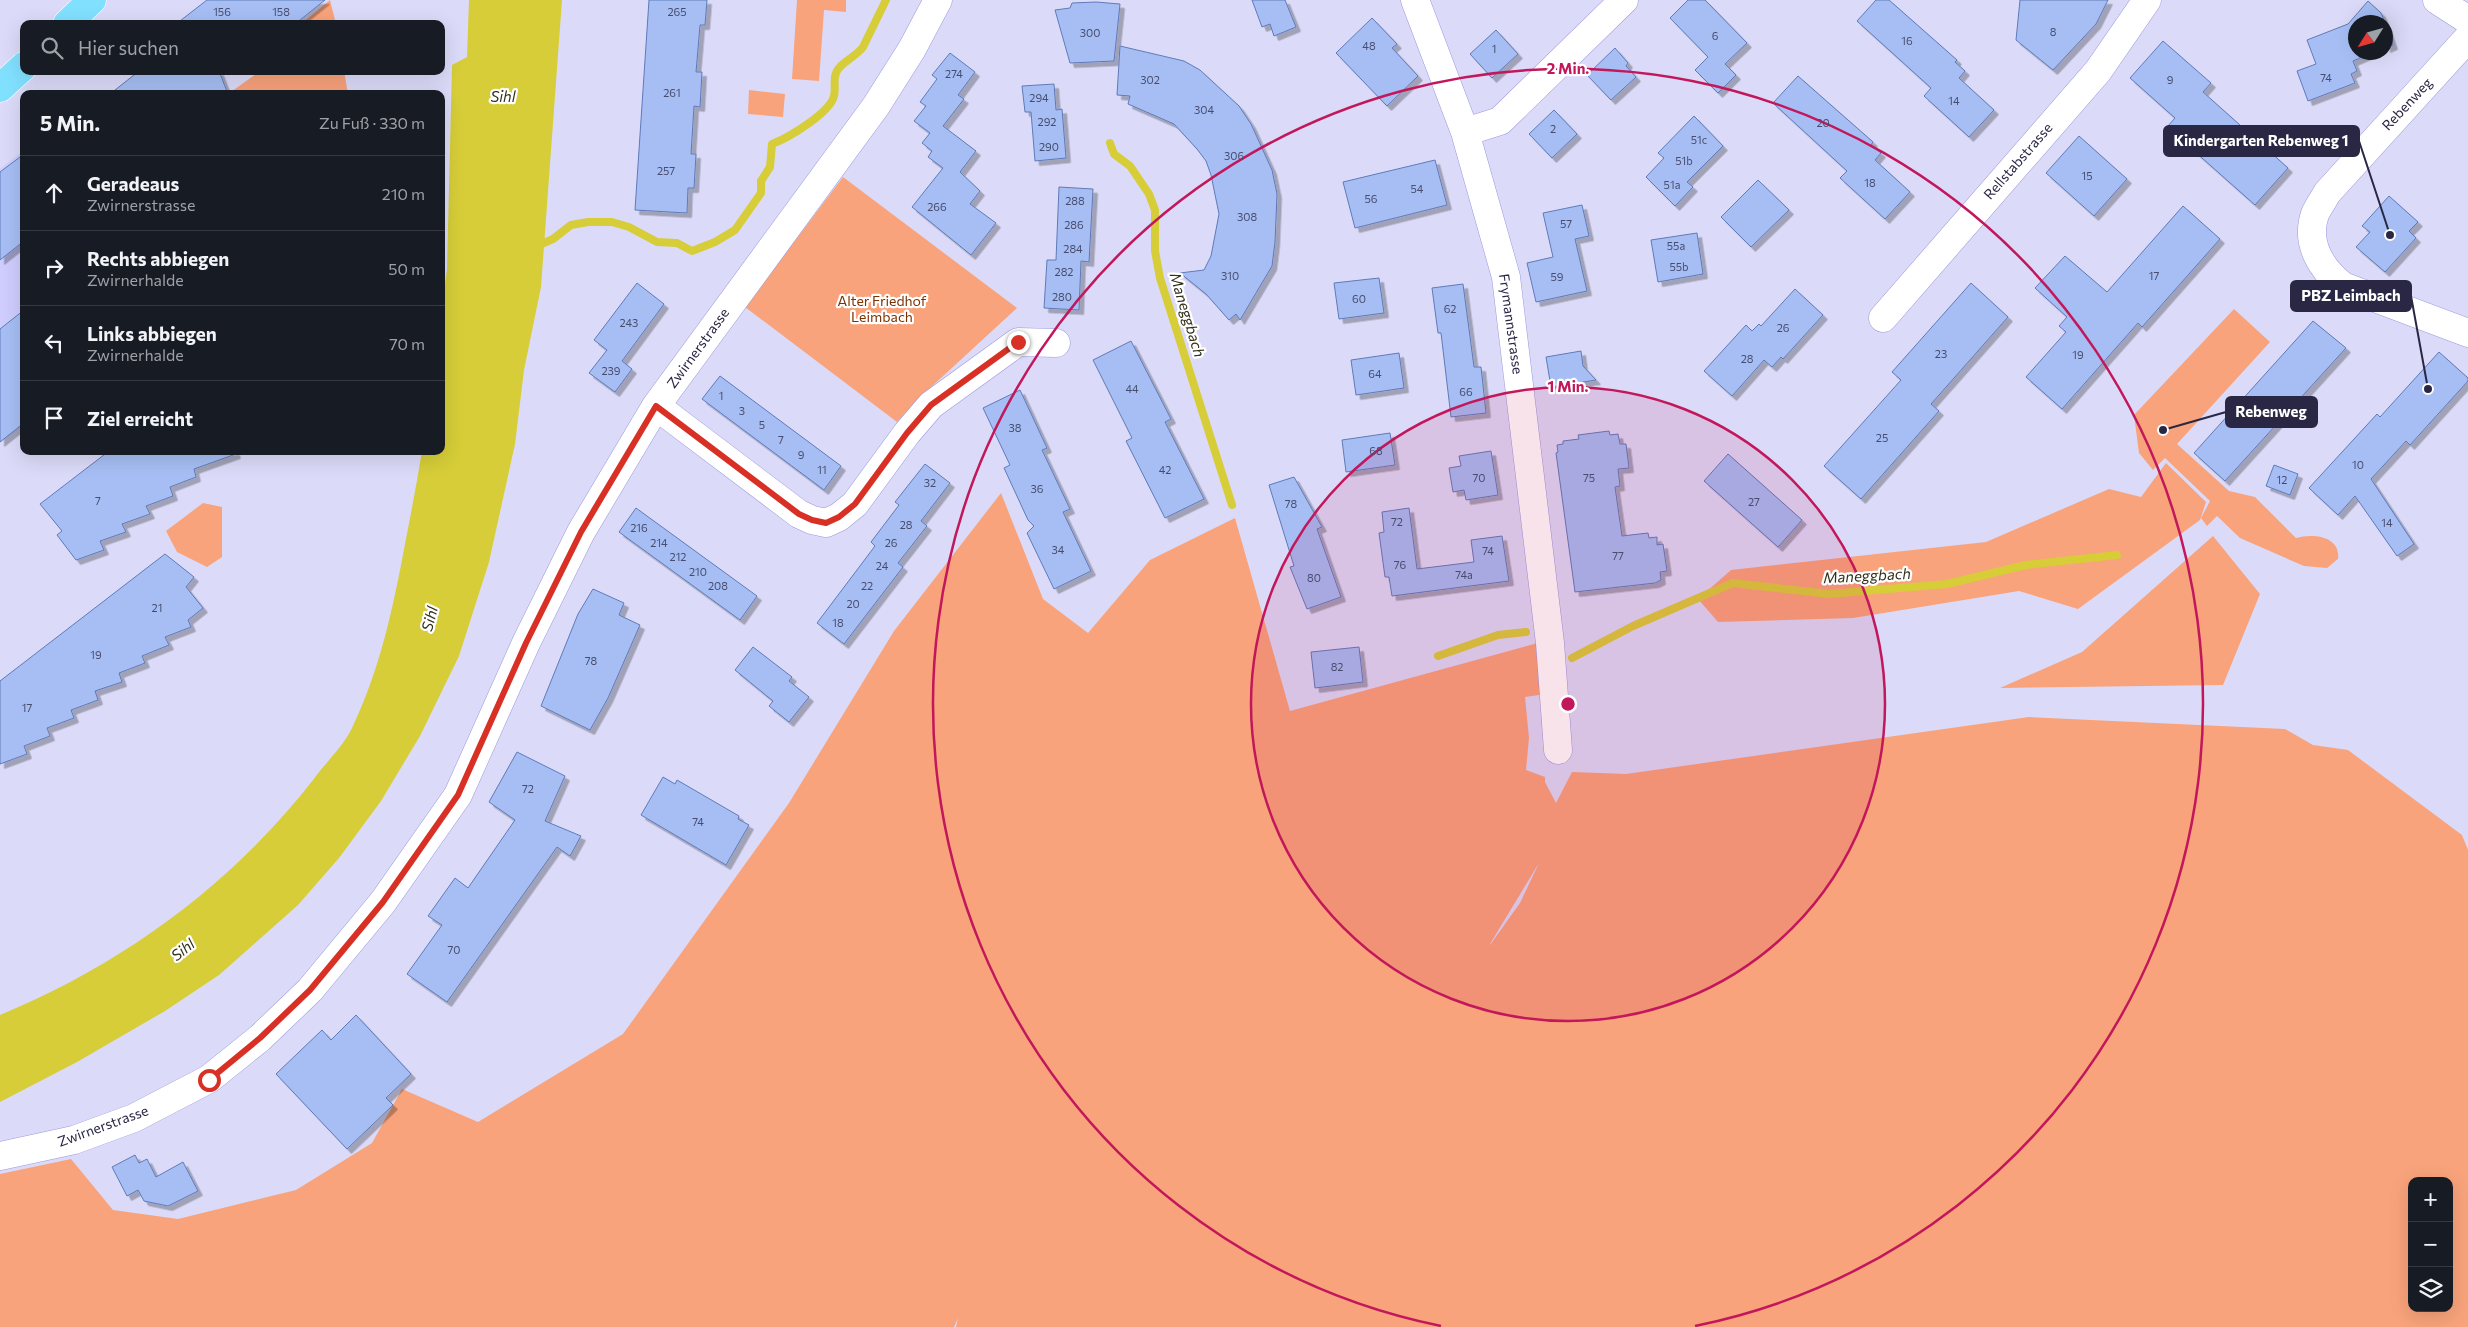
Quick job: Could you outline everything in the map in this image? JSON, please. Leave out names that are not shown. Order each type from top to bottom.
[{"type":"main road","points":[[72,20],[92,0]]},
{"type":"main road","points":[[0,88],[20,70]]},
{"type":"street","name":"Zwirnerstrasse","points":[[0,1156],[74,1140],[134,1118],[209,1080],[260,1038],[310,990],[383,902],[458,795],[526,643],[581,532],[656,406],[876,106],[912,49],[938,0]]},
{"type":"street","name":"Frymannstrasse","points":[[1415,0],[1466,132],[1506,277],[1550,643],[1558,750]]},
{"type":"street","points":[[1466,132],[1500,121],[1624,0]]},
{"type":"street","name":"Rellstabstrasse","points":[[1883,318],[2098,71],[2147,0]]},
{"type":"street","points":[[2436,0],[2468,20]]},
{"type":"street","name":"Rebenweg","points":[[2468,38],[2327,193],[2315,214],[2312,237],[2317,257],[2329,275],[2344,286],[2468,332]]},
{"type":"street","points":[[656,406],[799,514],[812,520],[826,523],[839,517],[855,504],[907,433],[931,405],[1018,342],[1056,343]]},
{"type":"shaded area","points":[[20,153],[20,428],[0,443],[0,169]]},
{"type":"green space","points":[[330,0],[335,20],[306,20]]},
{"type":"green space","points":[[797,0],[846,0],[846,12],[824,10],[819,81],[792,79]]},
{"type":"green space","points":[[254,75],[345,75],[347,90],[234,90]]},
{"type":"green space","points":[[749,90],[785,94],[783,117],[748,114]]},
{"type":"green space","name":"Alter Friedhof Leimbach","points":[[843,177],[1017,308],[916,401],[897,422],[745,307]]},
{"type":"green space","points":[[2234,309],[2270,342],[2177,444],[2229,491],[2255,497],[2296,538],[2318,536],[2331,541],[2338,551],[2338,559],[2327,568],[2304,566],[2240,538],[2217,516],[2207,526],[2201,518],[2210,501],[2165,458],[2153,470],[2139,453],[2134,415]]},
{"type":"green space","points":[[2166,463],[2206,502],[2200,520],[2078,609],[2019,591],[1853,618],[1718,622],[1698,599],[1731,570],[1986,542],[2109,489],[2141,497]]},
{"type":"green space","points":[[1001,493],[1043,599],[1088,633],[1150,560],[1235,518],[1290,711],[1538,643],[1546,694],[1525,697],[1529,738],[1526,770],[1545,777],[1545,782],[1556,803],[1572,772],[1626,774],[2029,717],[2285,729],[2313,745],[2348,750],[2462,835],[2468,850],[2468,1327],[956,1327],[958,1318],[954,1327],[0,1327],[0,1174],[71,1159],[113,1210],[178,1219],[296,1190],[372,1143],[402,1089],[478,1122],[623,1034],[789,803],[894,631]],"holes":[[[1539,863],[1520,903],[1490,945]]]},
{"type":"green space","points":[[203,503],[222,507],[222,557],[207,567],[177,552],[166,531]]},
{"type":"green space","points":[[2213,536],[2260,594],[2223,685],[2000,688],[2082,652]]},
{"type":"water","name":"Sihl","points":[[469,0],[562,0],[541,287],[524,370],[515,444],[489,562],[459,656],[420,736],[381,801],[339,858],[298,905],[219,975],[165,1011],[77,1062],[0,1102],[0,1015],[45,995],[89,972],[172,918],[210,887],[247,854],[313,780],[344,742],[362,706],[378,661],[390,615],[421,455],[445,455],[445,285],[447,270],[452,65],[467,57]]},
{"type":"building","points":[[207,0],[325,0],[300,20],[181,20]]},
{"type":"building","points":[[649,0],[707,0],[705,25],[700,25],[696,72],[702,72],[700,107],[694,106],[691,154],[696,154],[694,188],[688,188],[687,213],[635,210]]},
{"type":"building","points":[[1252,0],[1285,0],[1296,27],[1274,36],[1270,24],[1262,27]]},
{"type":"building","points":[[1688,0],[1705,0],[1747,43],[1725,64],[1736,75],[1718,93],[1695,70],[1708,57],[1670,18]]},
{"type":"building","points":[[1876,0],[1889,0],[1957,60],[1955,62],[1965,71],[1959,78],[1994,110],[1969,137],[1924,96],[1931,88],[1857,21]]},
{"type":"building","points":[[2020,0],[2108,0],[2096,24],[2053,70],[2016,40]]},
{"type":"building","points":[[2368,1],[2382,15],[2356,15]]},
{"type":"building","points":[[1072,3],[1120,4],[1114,61],[1070,63],[1055,10],[1070,8]]},
{"type":"building","points":[[1372,18],[1397,44],[1392,48],[1418,76],[1387,106],[1336,53]]},
{"type":"building","points":[[2348,24],[2348,60],[2355,60],[2353,61],[2357,71],[2351,74],[2355,83],[2308,101],[2297,71],[2316,64],[2307,40]]},
{"type":"building","points":[[1496,30],[1518,54],[1492,78],[1470,54]]},
{"type":"building","points":[[2163,41],[2211,83],[2203,92],[2288,168],[2255,205],[2167,127],[2175,118],[2130,78]]},
{"type":"building","points":[[1120,46],[1184,61],[1200,70],[1239,106],[1251,124],[1272,170],[1277,194],[1272,266],[1240,320],[1236,314],[1229,320],[1206,294],[1180,273],[1204,270],[1211,256],[1219,214],[1211,175],[1206,161],[1174,124],[1128,104],[1130,96],[1117,95]]},
{"type":"building","points":[[1615,48],[1628,63],[1626,66],[1636,77],[1611,100],[1587,75]]},
{"type":"building","points":[[950,53],[975,72],[958,95],[964,99],[943,126],[976,151],[960,172],[980,191],[970,204],[996,223],[971,255],[912,207],[943,168],[928,157],[932,151],[922,143],[930,133],[914,121],[926,106],[920,102],[937,79],[932,75]]},
{"type":"building","points":[[134,75],[221,75],[226,90],[115,90]]},
{"type":"building","points":[[1798,76],[1873,142],[1871,145],[1881,153],[1875,160],[1910,192],[1885,219],[1840,178],[1847,171],[1773,103]]},
{"type":"building","points":[[1054,84],[1056,110],[1062,109],[1066,158],[1035,161],[1031,112],[1025,112],[1022,86]]},
{"type":"building","points":[[1554,110],[1577,134],[1552,158],[1529,134]]},
{"type":"building","points":[[1694,116],[1723,146],[1687,182],[1693,187],[1675,206],[1646,177],[1664,158],[1658,153]]},
{"type":"building","points":[[2079,136],[2127,179],[2094,216],[2046,173]]},
{"type":"building","points":[[20,157],[20,244],[0,260],[0,172]]},
{"type":"building","points":[[1435,160],[1447,205],[1355,228],[1343,182]]},
{"type":"building","points":[[1758,180],[1789,210],[1751,247],[1721,217]]},
{"type":"building","points":[[1059,187],[1093,189],[1089,262],[1081,261],[1079,310],[1044,308],[1047,260],[1056,260]]},
{"type":"building","points":[[2389,196],[2418,222],[2409,231],[2416,238],[2385,272],[2356,247],[2370,232],[2362,226]]},
{"type":"building","points":[[1582,205],[1589,236],[1575,239],[1587,291],[1536,302],[1527,263],[1553,257],[1543,213]]},
{"type":"building","points":[[2183,206],[2220,239],[2142,327],[2138,323],[2062,409],[2026,377],[2066,332],[2059,326],[2067,317],[2035,288],[2065,256],[2107,292]]},
{"type":"building","points":[[1697,233],[1703,274],[1658,282],[1651,240]]},
{"type":"building","points":[[1379,278],[1384,313],[1339,319],[1334,283]]},
{"type":"building","points":[[637,283],[664,304],[622,361],[632,369],[615,392],[589,373],[607,350],[594,340]]},
{"type":"building","points":[[1971,283],[2008,317],[1931,404],[1939,411],[1861,499],[1824,466],[1901,380],[1892,372]]},
{"type":"building","points":[[1463,284],[1474,367],[1481,367],[1486,413],[1451,417],[1441,333],[1438,333],[1432,288]]},
{"type":"building","points":[[1795,289],[1823,315],[1783,359],[1781,357],[1772,367],[1764,360],[1732,396],[1704,371],[1746,325],[1752,331],[1759,324],[1761,326]]},
{"type":"building","points":[[20,313],[20,426],[0,442],[0,329]]},
{"type":"building","points":[[2313,321],[2346,348],[2225,481],[2194,453]]},
{"type":"building","points":[[1131,341],[1171,419],[1165,422],[1204,499],[1165,518],[1126,441],[1132,438],[1093,360]]},
{"type":"building","points":[[1581,351],[1583,366],[1596,380],[1551,387],[1546,357]]},
{"type":"building","points":[[2439,352],[2468,378],[2468,381],[2410,445],[2406,441],[2371,479],[2414,544],[2397,556],[2355,496],[2338,515],[2309,488],[2377,414],[2380,417]]},
{"type":"building","points":[[1399,353],[1404,388],[1356,395],[1351,360]]},
{"type":"building","points":[[720,376],[841,466],[824,490],[702,399]]},
{"type":"building","points":[[1020,390],[1047,448],[1042,450],[1070,509],[1063,512],[1091,571],[1054,589],[1027,533],[1034,526],[1028,520],[1004,468],[1010,465],[983,408]]},
{"type":"building","points":[[1609,431],[1610,435],[1618,434],[1620,444],[1626,444],[1629,468],[1618,469],[1620,486],[1615,487],[1622,536],[1648,533],[1649,538],[1657,537],[1657,545],[1663,544],[1667,571],[1660,572],[1661,580],[1655,583],[1575,592],[1556,453],[1558,452],[1557,445],[1563,444],[1563,441],[1579,439],[1578,435]]},
{"type":"building","points":[[1390,433],[1395,465],[1346,472],[1342,440]]},
{"type":"building","points":[[1491,451],[1498,495],[1466,500],[1464,490],[1453,492],[1449,468],[1461,466],[1459,456]]},
{"type":"building","points":[[1728,454],[1802,520],[1778,547],[1704,481]]},
{"type":"building","points":[[104,455],[233,455],[194,469],[196,477],[170,487],[173,496],[146,506],[150,514],[122,524],[126,532],[100,541],[104,550],[76,560],[57,535],[62,531],[40,504]]},
{"type":"building","points":[[925,464],[950,483],[921,521],[927,526],[898,563],[903,567],[844,644],[817,623],[875,546],[871,542],[899,505],[895,502]]},
{"type":"building","points":[[2274,465],[2298,474],[2290,495],[2266,486]]},
{"type":"building","points":[[1294,477],[1322,527],[1317,529],[1341,597],[1307,609],[1290,567],[1294,566],[1269,485]]},
{"type":"building","points":[[636,508],[757,596],[740,620],[619,532]]},
{"type":"building","points":[[1409,508],[1417,569],[1474,562],[1471,540],[1502,536],[1509,581],[1392,596],[1389,577],[1385,577],[1379,533],[1384,532],[1382,512]]},
{"type":"building","points":[[165,554],[194,577],[186,587],[203,608],[188,620],[191,627],[165,637],[169,645],[142,656],[145,663],[119,673],[122,682],[95,691],[98,700],[71,710],[74,718],[47,728],[50,736],[24,746],[27,754],[0,764],[0,681]]},
{"type":"building","points":[[593,589],[624,603],[619,615],[640,625],[608,698],[590,730],[541,706],[578,614]]},
{"type":"building","points":[[753,647],[792,677],[789,681],[809,697],[789,722],[769,706],[773,701],[735,670]]},
{"type":"building","points":[[1359,647],[1363,682],[1315,688],[1311,652]]},
{"type":"building","points":[[517,752],[565,776],[545,821],[581,836],[570,856],[557,847],[447,1002],[407,974],[442,925],[428,916],[455,878],[468,888],[515,820],[489,802]]},
{"type":"building","points":[[663,777],[675,784],[677,780],[739,816],[738,819],[749,825],[726,865],[641,815]]},
{"type":"building","points":[[356,1015],[411,1074],[386,1098],[393,1105],[347,1149],[276,1074],[322,1030],[331,1040]]},
{"type":"building","points":[[135,1155],[139,1163],[147,1159],[156,1177],[183,1162],[198,1191],[168,1206],[144,1201],[138,1190],[127,1196],[112,1167]]},
{"type":"waterway","name":"Maneggbach","points":[[537,246],[553,239],[571,225],[588,222],[612,222],[629,227],[657,242],[677,243],[692,251],[715,242],[735,230],[761,193],[761,181],[770,167],[772,144],[807,124],[831,103],[834,96],[835,78],[838,69],[863,47],[886,0]]},
{"type":"waterway","name":"Maneggbach","points":[[1110,143],[1114,154],[1130,166],[1149,194],[1155,210],[1155,251],[1160,278],[1232,505]]},
{"type":"waterway","name":"Maneggbach","points":[[1572,658],[1633,626],[1733,583],[1829,594],[1947,584],[2026,565],[2117,555]]},
{"type":"waterway","name":"Maneggbach","points":[[1438,656],[1498,635],[1526,632]]},
{"type":"place","name":"Kindergarten Rebenweg 1","points":[[2390,235]]},
{"type":"place","name":"PBZ Leimbach","points":[[2428,389]]},
{"type":"place","name":"Rebenweg","points":[[2163,430]]},
{"type":"route","points":[[209,1080],[260,1038],[310,990],[383,902],[458,795],[526,643],[581,532],[656,406],[799,514],[812,520],[826,523],[839,517],[855,504],[907,433],[931,405],[1018,342]]}]
